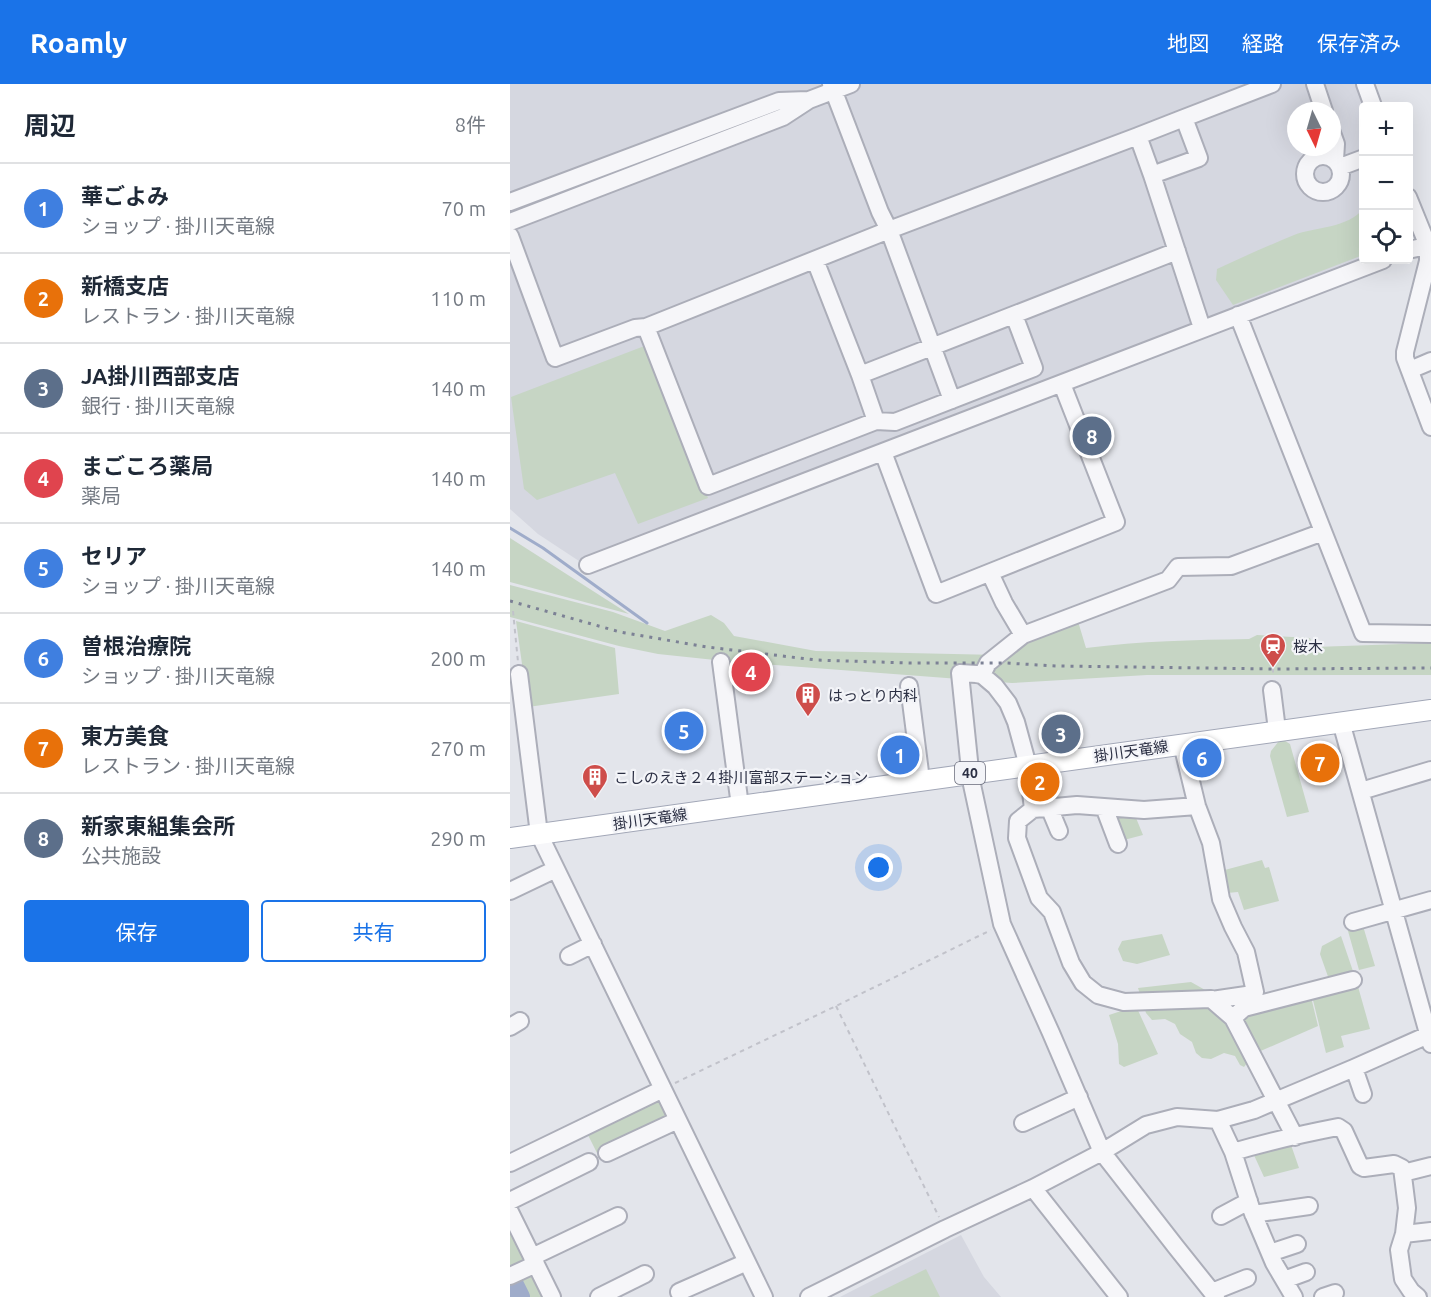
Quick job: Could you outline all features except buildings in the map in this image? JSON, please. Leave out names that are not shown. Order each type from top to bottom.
[{"type":"main road","name":"掛川天竜線","points":[[510,838],[1431,710]]},
{"type":"street","points":[[510,222],[783,117],[833,87],[851,84]]},
{"type":"street","points":[[510,236],[555,358],[635,328],[646,327],[889,230],[1272,84]]},
{"type":"street","points":[[1315,84],[1321,102]]},
{"type":"street","points":[[1365,84],[1372,102]]},
{"type":"street","points":[[833,87],[952,400]]},
{"type":"street","points":[[510,202],[779,101],[808,100]]},
{"type":"street","points":[[1152,175],[1199,158],[1184,118]]},
{"type":"street","points":[[1138,136],[1202,328]]},
{"type":"street","points":[[1337,156],[1337,164],[1359,159]]},
{"type":"street","points":[[1413,208],[1429,245],[1428,272],[1405,358],[1431,427]]},
{"type":"street","points":[[1413,249],[1429,245]]},
{"type":"street","points":[[860,375],[1177,251]]},
{"type":"street","points":[[815,260],[876,421]]},
{"type":"street","points":[[588,565],[1372,264]]},
{"type":"street","points":[[646,327],[708,486],[876,421],[895,422],[1034,368],[1014,315]]},
{"type":"street","points":[[1238,315],[1363,633],[1431,634]]},
{"type":"street","points":[[1410,370],[1431,361]]},
{"type":"street","points":[[883,452],[936,594],[1116,522],[1062,384]]},
{"type":"street","points":[[982,675],[988,663],[1023,635],[1168,580],[1178,567],[1231,566],[1323,532]]},
{"type":"street","points":[[990,573],[1023,635]]},
{"type":"street","points":[[721,662],[740,806]]},
{"type":"street","points":[[1059,831],[1041,808],[1016,722],[1008,703],[982,675],[960,673],[971,773],[1002,924],[1102,1152],[1182,1242],[1214,1295],[1247,1278]]},
{"type":"street","points":[[519,674],[539,834],[764,1297]]},
{"type":"street","points":[[1273,682],[1277,730]]},
{"type":"street","points":[[909,686],[921,780]]},
{"type":"street","points":[[809,1297],[1033,1188],[1102,1152],[1146,1125],[1178,1117],[1218,1120],[1254,1110],[1354,1068],[1430,1040],[1341,722]]},
{"type":"street","points":[[1182,744],[1197,806],[1211,843],[1221,899],[1246,952],[1255,992],[1238,1013]]},
{"type":"street","points":[[1361,791],[1431,770]]},
{"type":"street","points":[[1197,806],[1144,810],[1077,805],[1041,808],[1018,821],[1017,838],[1039,898],[1052,912],[1071,963],[1083,983],[1098,995],[1124,1002],[1212,1000],[1253,994]]},
{"type":"street","points":[[1104,807],[1118,844]]},
{"type":"street","points":[[510,891],[556,869]]},
{"type":"street","points":[[1353,922],[1431,900]]},
{"type":"street","points":[[569,956],[592,944]]},
{"type":"street","points":[[1238,1013],[1353,980]]},
{"type":"street","points":[[1212,1000],[1238,1013],[1295,1137]]},
{"type":"street","points":[[1354,1068],[1363,1094]]},
{"type":"street","points":[[510,1163],[663,1089]]},
{"type":"street","points":[[1023,1123],[1079,1097]]},
{"type":"street","points":[[608,1153],[678,1120]]},
{"type":"street","points":[[1218,1120],[1233,1152],[1251,1208],[1274,1263],[1294,1297]]},
{"type":"street","points":[[1233,1152],[1277,1139],[1338,1126],[1344,1131],[1360,1166],[1364,1168],[1394,1164],[1402,1168],[1407,1208],[1404,1234],[1399,1250],[1403,1279],[1418,1297]]},
{"type":"street","points":[[510,1200],[589,1162]]},
{"type":"street","points":[[1403,1173],[1431,1166]]},
{"type":"street","points":[[1033,1188],[1119,1297]]},
{"type":"street","points":[[1221,1216],[1251,1208],[1309,1206]]},
{"type":"street","points":[[510,1212],[532,1263],[552,1297]]},
{"type":"street","points":[[510,1276],[618,1216]]},
{"type":"street","points":[[1404,1234],[1431,1231]]},
{"type":"street","points":[[1270,1253],[1298,1244]]},
{"type":"street","points":[[679,1292],[747,1262]]},
{"type":"street","points":[[1284,1280],[1306,1272]]},
{"type":"street","points":[[599,1297],[645,1274]]},
{"type":"path","points":[[513,611],[519,674]]},
{"type":"path","points":[[1273,659],[1273,682]]},
{"type":"path","points":[[663,1089],[1002,924]]},
{"type":"path","points":[[836,1006],[945,1229]]},
{"type":"shaded area","points":[[510,84],[1355,84],[1361,102],[1359,102],[1359,261],[579,561],[538,534],[510,509]]},
{"type":"shaded area","points":[[961,1235],[984,1277],[1001,1297],[840,1297]]},
{"type":"green space","points":[[1359,213],[1359,257],[1233,305],[1216,280],[1217,269],[1245,256],[1302,232],[1331,226]]},
{"type":"green space","points":[[647,345],[708,498],[638,524],[615,473],[537,500],[524,489],[511,397]]},
{"type":"green space","points":[[510,538],[629,614],[510,582]]},
{"type":"green space","points":[[510,585],[613,612],[665,631],[711,615],[724,623],[734,636],[816,651],[999,655],[1077,618],[1086,648],[1147,642],[1249,639],[1257,635],[1310,638],[1314,647],[1431,643],[1431,675],[1147,675],[1012,683],[734,662],[658,654],[510,617]]},
{"type":"green space","points":[[516,621],[615,648],[619,694],[528,707]]},
{"type":"green space","points":[[1279,741],[1290,744],[1309,812],[1287,817],[1270,756]]},
{"type":"green space","points":[[1109,812],[1134,813],[1143,835],[1120,841]]},
{"type":"green space","points":[[1262,860],[1265,868],[1269,867],[1279,901],[1244,910],[1238,892],[1227,893],[1221,871]]},
{"type":"green space","points":[[1363,926],[1375,966],[1359,970],[1348,931]]},
{"type":"green space","points":[[1162,934],[1170,955],[1137,964],[1123,961],[1118,949],[1122,941]]},
{"type":"green space","points":[[1341,936],[1356,980],[1331,985],[1320,954],[1322,946]]},
{"type":"green space","points":[[1191,982],[1214,995],[1247,1063],[1244,1067],[1240,1065],[1235,1056],[1224,1053],[1211,1059],[1202,1058],[1196,1053],[1192,1042],[1180,1034],[1175,1024],[1165,1019],[1152,1020],[1146,1013],[1138,988]]},
{"type":"green space","points":[[1357,983],[1370,1029],[1341,1036],[1344,1047],[1326,1053],[1312,996]]},
{"type":"green space","points":[[1311,997],[1318,1026],[1256,1053],[1239,1019],[1242,1015]]},
{"type":"green space","points":[[1136,1006],[1158,1054],[1124,1067],[1119,1064],[1118,1044],[1109,1015]]},
{"type":"green space","points":[[661,1093],[674,1118],[597,1153],[585,1129]]},
{"type":"green space","points":[[1290,1142],[1299,1168],[1264,1177],[1253,1153]]},
{"type":"green space","points":[[510,1212],[552,1297],[510,1297]]},
{"type":"green space","points":[[926,1269],[940,1297],[869,1297]]},
{"type":"waterway","points":[[510,528],[543,548],[647,623]]},
{"type":"waterway","points":[[510,1277],[520,1297]]},
{"type":"railway","points":[[510,601],[620,632],[707,647],[816,660],[1273,669],[1431,668]]},
{"type":"place","name":"新家東組集会所","points":[[1092,436]]},
{"type":"place","name":"桜木","points":[[1273,669]]},
{"type":"place","name":"まごころ薬局","points":[[751,672]]},
{"type":"place","name":"はっとり内科","points":[[808,718]]},
{"type":"place","name":"セリア","points":[[684,731]]},
{"type":"place","name":"JA掛川西部支店","points":[[1061,734]]},
{"type":"place","name":"華ごよみ","points":[[900,755]]},
{"type":"place","name":"曽根治療院","points":[[1202,758]]},
{"type":"place","name":"東方美食","points":[[1320,763]]},
{"type":"place","name":"新橋支店","points":[[1040,782]]},
{"type":"place","name":"こしのえき２４掛川富部ステーション","points":[[595,800]]}]
